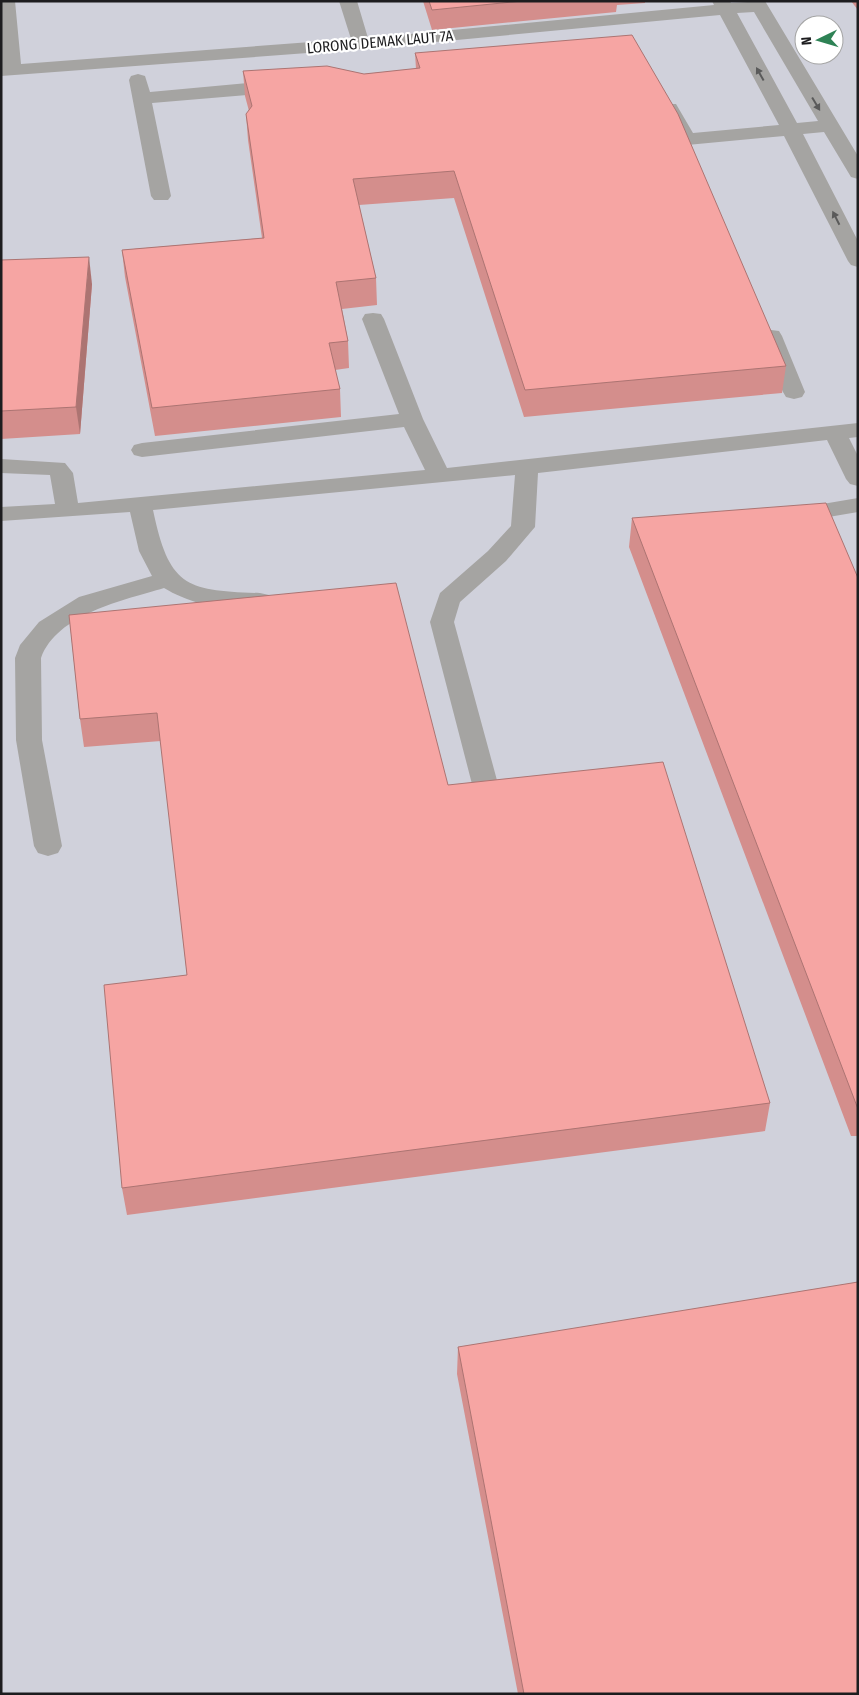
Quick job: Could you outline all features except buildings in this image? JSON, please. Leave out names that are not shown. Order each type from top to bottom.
[{"type":"street","points":[[6,1],[7,71]]},
{"type":"street","points":[[348,1],[361,44]]},
{"type":"street","points":[[757,4],[858,173]]},
{"type":"street","name":"LORONG DEMAK LAUT 7A","points":[[7,71],[361,44],[757,4]]},
{"type":"street","points":[[723,6],[791,130],[858,261]]},
{"type":"street","points":[[134,61],[161,196]]},
{"type":"street","points":[[142,98],[302,84]]},
{"type":"street","points":[[659,90],[691,148],[791,130],[829,126]]},
{"type":"street","points":[[373,319],[412,419],[439,476]]},
{"type":"street","points":[[764,320],[794,392]]},
{"type":"street","points":[[142,450],[412,419]]},
{"type":"street","points":[[1,514],[68,511],[527,468],[858,430]]},
{"type":"street","points":[[835,433],[858,479]]},
{"type":"street","points":[[1,466],[57,468],[62,472],[68,511]]},
{"type":"street","points":[[485,784],[442,622],[449,599],[497,556],[523,527],[527,468]]},
{"type":"street","points":[[140,504],[153,558],[167,580],[193,593],[218,600],[285,601]]},
{"type":"street","points":[[769,517],[798,516],[858,505]]},
{"type":"street","points":[[48,846],[29,740],[28,658],[33,645],[48,628],[88,603],[167,580]]},
{"type":"shaded area","points":[[1,1],[858,1],[858,1694],[1,1694]]}]
